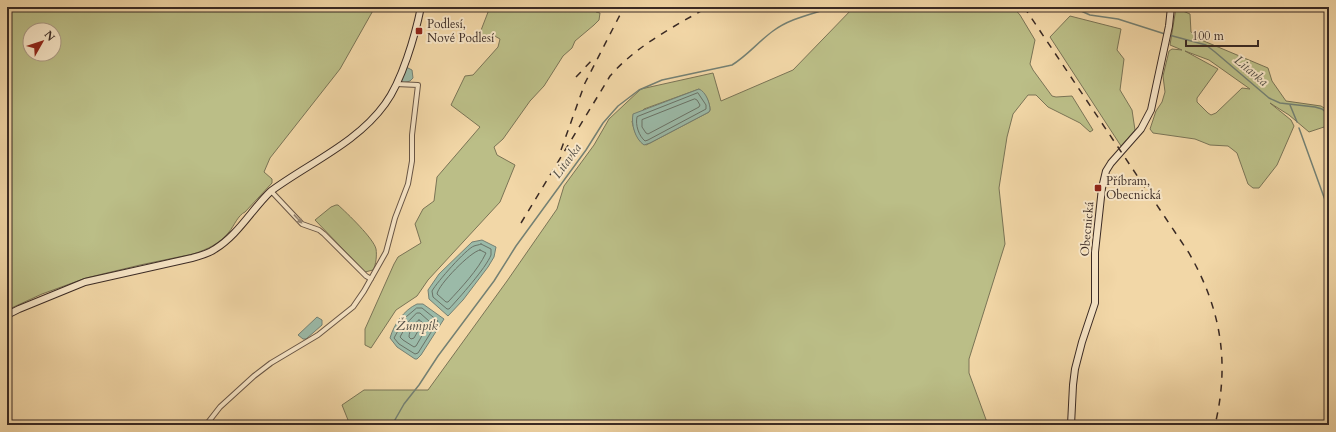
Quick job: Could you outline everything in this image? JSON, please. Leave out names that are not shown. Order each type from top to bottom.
[{"type":"street","points":[[7,315],[85,282],[192,258],[208,253],[224,242],[236,231],[260,201],[271,191],[333,150],[362,128],[385,105],[396,84],[410,47],[418,23],[421,7]]},
{"type":"street","name":"Obecnická","points":[[1071,425],[1075,369],[1095,303],[1095,252],[1102,188],[1106,171],[1111,162],[1147,120],[1151,110],[1166,42],[1171,7]]},
{"type":"street","points":[[206,425],[220,407],[254,376],[271,363],[318,334],[353,307],[381,262],[386,252],[395,218],[408,184],[413,153],[412,135],[418,85],[396,84]]},
{"type":"street","points":[[271,191],[302,224],[319,230],[366,276],[371,278]]},
{"type":"green space","points":[[7,7],[375,7],[340,69],[270,158],[264,172],[272,179],[272,183],[240,216],[229,232],[221,240],[208,248],[193,254],[86,278],[42,294],[7,310]]},
{"type":"green space","points":[[490,7],[596,7],[596,12],[600,13],[599,20],[575,41],[572,48],[563,56],[544,86],[530,101],[503,139],[494,147],[497,155],[515,165],[500,202],[428,280],[417,296],[396,310],[371,348],[365,345],[365,329],[394,264],[398,257],[421,243],[415,224],[423,209],[434,201],[437,177],[480,127],[451,105],[465,76],[473,75],[498,47],[500,39],[493,35],[478,38]]},
{"type":"green space","points":[[854,7],[1013,7],[1020,15],[1035,40],[1030,64],[1033,70],[1052,96],[1072,96],[1093,130],[1090,132],[1080,123],[1048,107],[1036,95],[1028,95],[1013,114],[1007,137],[999,188],[1005,244],[969,359],[969,373],[988,425],[350,425],[342,405],[364,390],[428,390],[557,209],[564,186],[594,145],[609,119],[641,89],[713,73],[721,101],[793,70]],"holes":[[[699,89],[708,101],[710,107],[709,112],[646,145],[638,138],[632,121],[644,109]]]},
{"type":"green space","points":[[1176,8],[1190,14],[1191,32],[1199,39],[1268,68],[1272,81],[1286,101],[1321,106],[1329,111],[1329,128],[1327,126],[1309,132],[1289,115],[1270,103],[1291,120],[1294,126],[1277,165],[1259,188],[1253,188],[1248,184],[1237,153],[1228,146],[1210,145],[1195,139],[1153,133],[1150,129],[1156,111],[1162,102],[1165,92],[1163,76],[1169,51],[1172,49],[1182,50],[1170,45]],"holes":[[[1185,51],[1209,60],[1250,89],[1242,88],[1216,113],[1211,115],[1197,102],[1197,98],[1218,69]]]},
{"type":"green space","points":[[1070,16],[1121,29],[1117,50],[1124,59],[1120,90],[1132,110],[1135,130],[1121,146],[1050,37]]},
{"type":"green space","points":[[338,205],[353,220],[374,245],[376,249],[376,257],[373,270],[365,272],[315,220],[331,207]]},
{"type":"water","points":[[406,67],[412,70],[413,78],[410,81],[403,83],[401,80]]},
{"type":"water","points":[[699,89],[707,98],[710,107],[709,112],[650,143],[644,145],[638,139],[634,131],[633,114]]},
{"type":"water","points":[[482,240],[496,247],[494,257],[463,300],[448,316],[429,299],[428,290],[439,274],[472,242]]},
{"type":"water","name":"Žumpík","points":[[417,304],[423,304],[444,319],[421,355],[415,359],[397,347],[390,338],[400,318]]},
{"type":"water","points":[[317,317],[322,320],[322,325],[306,339],[303,339],[298,335]]},
{"type":"waterway","name":"Litavka","points":[[392,425],[404,404],[494,281],[516,246],[586,150],[603,123],[618,106],[639,90],[662,80],[732,65],[780,27],[794,20],[833,7]]},
{"type":"waterway","name":"Litavka","points":[[1072,7],[1090,15],[1118,19],[1165,34]]},
{"type":"waterway","name":"Litavka","points":[[1169,35],[1206,45],[1269,98],[1280,103],[1315,107],[1322,109],[1329,115]]},
{"type":"waterway","points":[[1290,105],[1297,122]]},
{"type":"waterway","points":[[1299,128],[1325,200],[1329,203]]},
{"type":"railway","points":[[561,150],[585,83],[624,7]]},
{"type":"railway","points":[[521,223],[610,76],[620,65],[643,46],[708,7]]},
{"type":"railway","points":[[1024,7],[1189,253],[1200,274],[1209,295],[1220,336],[1222,379],[1220,402],[1215,425]]},
{"type":"railway","points":[[576,77],[594,58]]},
{"type":"place","name":"Podlesí, Nové Podlesí","points":[[419,31]]},
{"type":"place","name":"Příbram, Obecnická","points":[[1098,188]]}]
